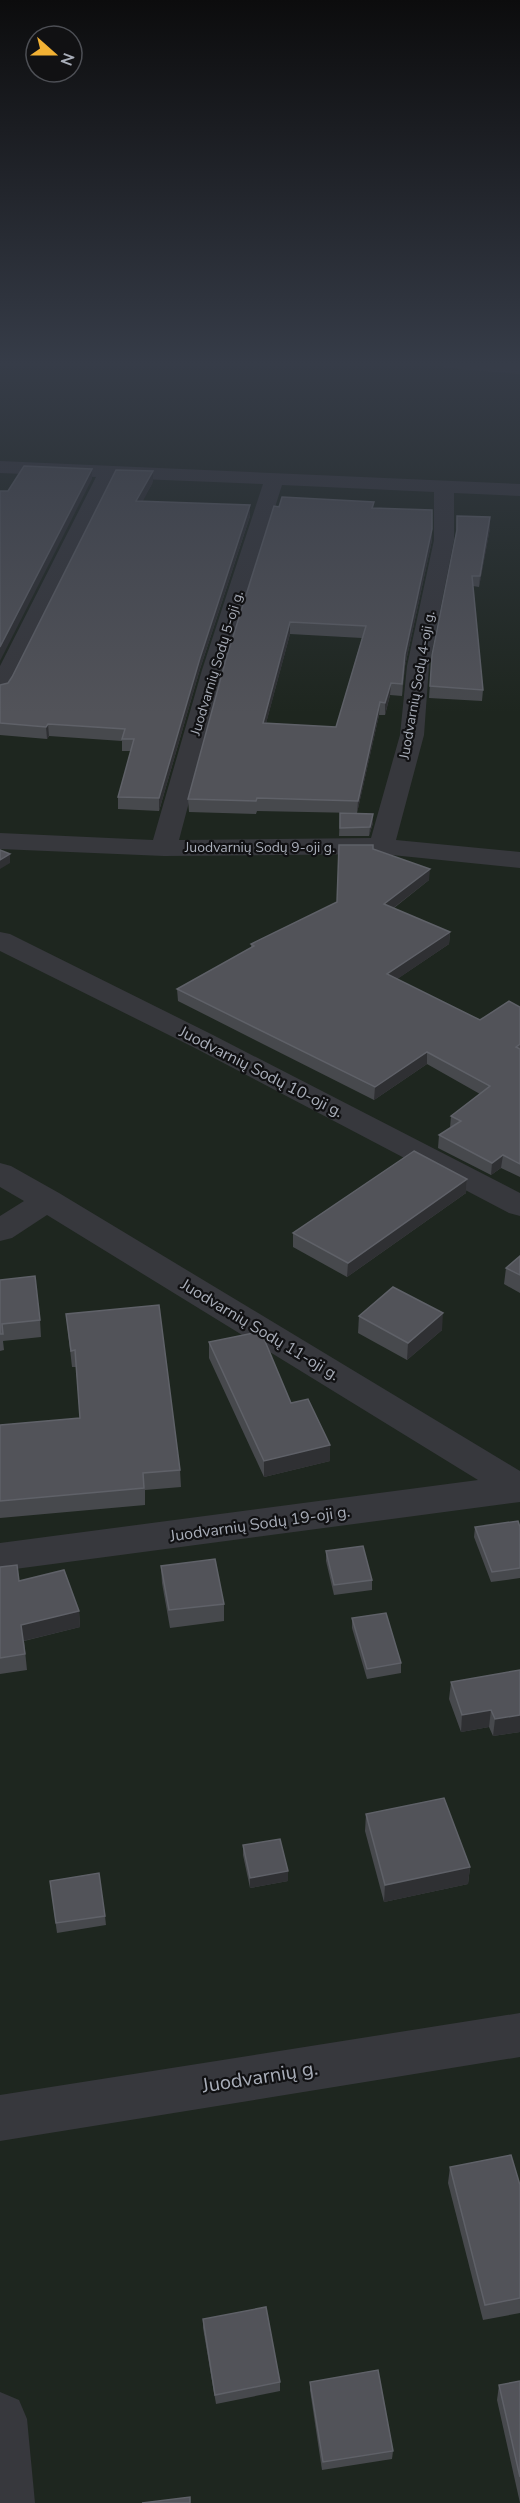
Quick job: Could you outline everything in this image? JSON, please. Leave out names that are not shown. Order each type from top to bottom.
[{"type":"street","points":[[0,688],[104,480]]},
{"type":"street","name":"Juodvarnių Sodų 5-oji g.","points":[[164,848],[213,669],[274,480]]},
{"type":"street","points":[[291,480],[520,490]]},
{"type":"street","name":"Juodvarnių Sodų 4-oji g.","points":[[382,846],[412,735],[418,666],[444,540],[444,487]]},
{"type":"street","name":"Juodvarnių Sodų 9-oji g.","points":[[0,841],[164,848],[382,846],[520,860]]},
{"type":"street","name":"Juodvarnių Sodų 10-oji g.","points":[[0,940],[520,1206]]},
{"type":"street","name":"Juodvarnių Sodų 11-oji g.","points":[[0,1173],[520,1488]]},
{"type":"street","points":[[0,1232],[48,1200]]},
{"type":"street","name":"Juodvarnių Sodų 19-oji g.","points":[[0,1557],[520,1488]]},
{"type":"street","name":"Juodvarnių g.","points":[[0,2118],[520,2035]]},
{"type":"street","points":[[0,2419],[7,2503]]},
{"type":"shaded area","points":[[0,480],[520,480],[520,2503],[0,2503]]},
{"type":"building","points":[[15,480],[86,480],[0,647],[0,491],[8,491]]},
{"type":"building","points":[[111,480],[148,480],[136,501],[250,505],[200,658],[159,798],[118,797],[134,739],[122,739],[125,729],[0,723],[0,685],[8,683]]},
{"type":"building","points":[[282,497],[374,502],[372,508],[432,510],[432,529],[405,654],[402,684],[391,683],[385,703],[380,702],[358,801],[257,798],[256,801],[188,799],[226,659],[274,506],[279,507]],"holes":[[[290,622],[366,626],[336,727],[263,723]]]},
{"type":"building","points":[[457,516],[490,517],[480,576],[472,576],[483,690],[430,686],[432,655],[457,530]]},
{"type":"building","points":[[340,813],[373,814],[370,827],[340,828]]},
{"type":"building","points":[[339,845],[373,845],[373,849],[430,869],[384,904],[450,932],[387,974],[480,1020],[509,1001],[520,1007],[520,1044],[516,1047],[520,1049],[520,1164],[503,1155],[492,1163],[439,1135],[461,1121],[451,1116],[490,1086],[427,1052],[375,1087],[177,989],[254,946],[251,944],[337,902]]},
{"type":"building","points":[[0,850],[10,854],[0,860]]},
{"type":"building","points":[[414,1151],[467,1179],[348,1263],[293,1233]]},
{"type":"building","points":[[520,1256],[520,1275],[506,1268]]},
{"type":"building","points":[[35,1276],[40,1320],[2,1324],[3,1334],[0,1334],[0,1280]]},
{"type":"building","points":[[393,1287],[443,1313],[408,1343],[359,1316]]},
{"type":"building","points":[[159,1305],[180,1470],[143,1473],[144,1488],[0,1501],[0,1425],[80,1418],[75,1350],[71,1351],[66,1314]]},
{"type":"building","points":[[259,1332],[262,1334],[291,1403],[308,1399],[330,1445],[264,1461],[209,1342]]},
{"type":"building","points":[[518,1521],[520,1568],[492,1572],[475,1527]]},
{"type":"building","points":[[363,1546],[372,1580],[334,1585],[326,1551]]},
{"type":"building","points":[[215,1559],[224,1604],[169,1610],[161,1566]]},
{"type":"building","points":[[17,1565],[19,1581],[64,1570],[79,1611],[21,1625],[25,1654],[0,1658],[0,1567]]},
{"type":"building","points":[[386,1613],[401,1663],[367,1669],[352,1618]]},
{"type":"building","points":[[520,1670],[520,1715],[495,1719],[491,1710],[462,1715],[451,1682]]},
{"type":"building","points":[[444,1798],[470,1867],[385,1885],[366,1814]]},
{"type":"building","points":[[280,1839],[288,1871],[250,1878],[243,1845]]},
{"type":"building","points":[[99,1873],[105,1916],[56,1923],[50,1881]]},
{"type":"building","points":[[511,2155],[520,2185],[520,2298],[485,2305],[450,2167]]},
{"type":"building","points":[[266,2307],[280,2382],[215,2395],[203,2319]]},
{"type":"building","points":[[378,2370],[393,2451],[323,2462],[310,2382]]},
{"type":"building","points":[[520,2381],[520,2477],[499,2385]]},
{"type":"building","points":[[190,2497],[190,2503],[142,2503]]}]
